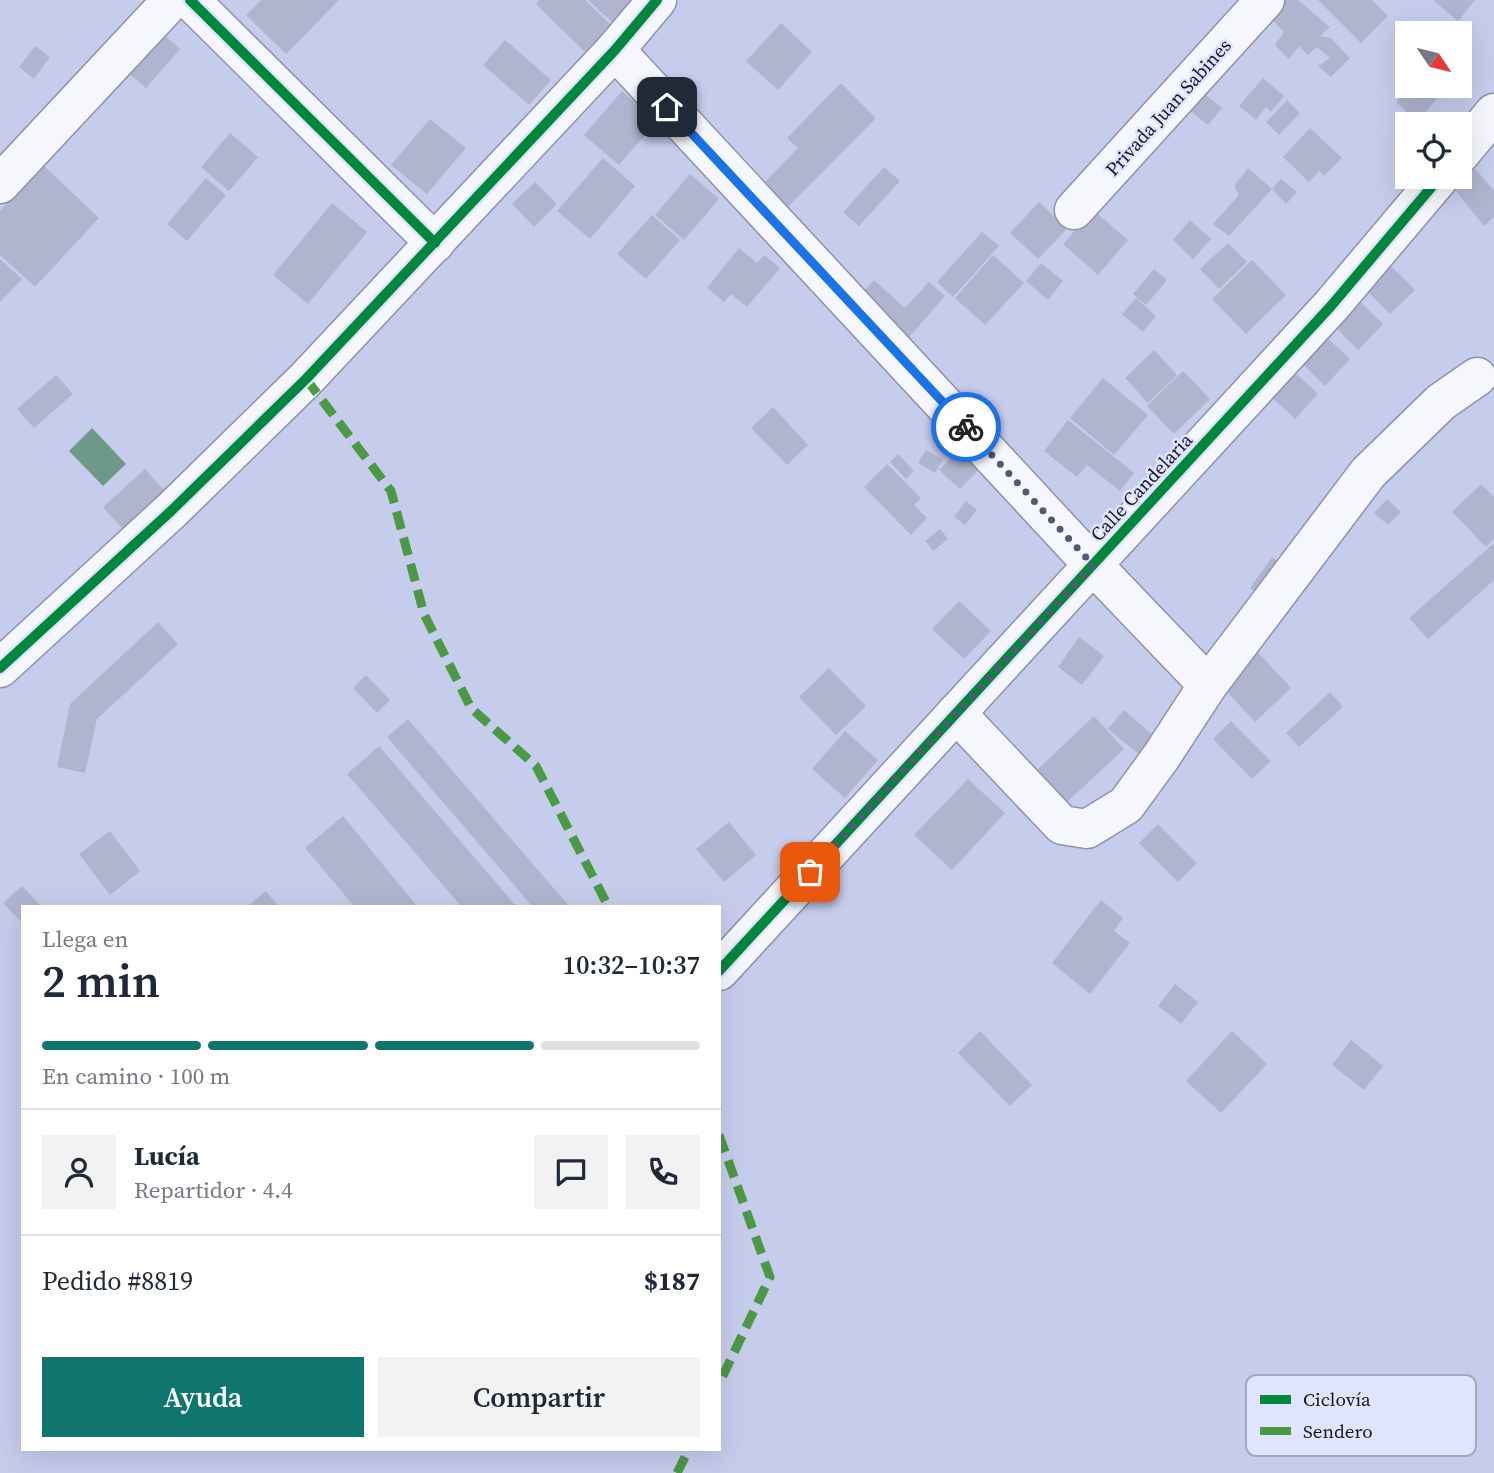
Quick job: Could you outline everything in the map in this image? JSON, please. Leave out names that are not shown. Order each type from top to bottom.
[{"type":"street","points":[[0,184],[172,0]]},
{"type":"street","points":[[190,0],[435,243]]},
{"type":"street","points":[[0,668],[171,511],[277,407],[435,243],[615,50],[657,0]]},
{"type":"street","name":"Privada Juan Sabines","points":[[1074,210],[1262,1]]},
{"type":"street","points":[[615,50],[1093,565],[1208,685]]},
{"type":"street","points":[[1472,140],[1494,113]]},
{"type":"street","name":"Calle Candelaria","points":[[721,969],[1332,306],[1430,189]]},
{"type":"street","points":[[956,713],[1062,825],[1087,829],[1126,805],[1208,685],[1368,473],[1441,402],[1477,377]]},
{"type":"shaded area","points":[[92,428],[126,464],[103,486],[69,451]]},
{"type":"building","points":[[261,0],[339,0],[286,54],[246,15]]},
{"type":"building","points":[[539,0],[585,0],[614,28],[588,55],[536,4]]},
{"type":"building","points":[[588,0],[635,0],[613,23]]},
{"type":"building","points":[[1279,0],[1298,0],[1330,27],[1320,36],[1331,38],[1350,58],[1331,77],[1318,66],[1330,58],[1317,47],[1308,55],[1299,46],[1289,59],[1275,45],[1284,32],[1267,14]]},
{"type":"building","points":[[1318,0],[1372,0],[1388,16],[1361,43]]},
{"type":"building","points":[[1433,0],[1475,0],[1458,21]]},
{"type":"building","points":[[781,23],[812,52],[778,90],[746,61]]},
{"type":"building","points":[[157,29],[180,49],[146,88],[123,68]]},
{"type":"building","points":[[505,40],[551,80],[529,105],[483,65]]},
{"type":"building","points":[[35,46],[50,57],[34,79],[19,67]]},
{"type":"building","points":[[1263,78],[1284,96],[1271,112],[1266,107],[1256,120],[1239,106]]},
{"type":"building","points":[[841,83],[876,118],[787,208],[763,184],[798,148],[787,138]]},
{"type":"building","points":[[1197,88],[1222,108],[1208,125],[1183,105]]},
{"type":"building","points":[[622,91],[657,121],[619,165],[584,135]]},
{"type":"building","points":[[1400,98],[1437,98],[1426,112],[1407,112],[1396,102]]},
{"type":"building","points":[[1287,100],[1300,113],[1279,135],[1266,122]]},
{"type":"building","points":[[430,119],[466,148],[427,194],[391,165]]},
{"type":"building","points":[[1310,128],[1342,158],[1324,176],[1319,171],[1309,182],[1283,157]]},
{"type":"building","points":[[230,133],[258,157],[229,191],[201,167]]},
{"type":"building","points":[[603,158],[635,186],[590,239],[557,211]]},
{"type":"building","points":[[43,165],[99,218],[35,287],[0,255],[0,211]]},
{"type":"building","points":[[1472,165],[1494,191],[1494,217],[1484,226],[1454,189],[1472,189]]},
{"type":"building","points":[[884,167],[900,181],[859,226],[843,212]]},
{"type":"building","points":[[1248,168],[1272,189],[1229,236],[1213,224],[1239,195],[1234,186]]},
{"type":"building","points":[[690,174],[719,199],[684,240],[655,215]]},
{"type":"building","points":[[206,178],[226,195],[187,241],[167,224]]},
{"type":"building","points":[[1281,179],[1297,192],[1286,204],[1272,189]]},
{"type":"building","points":[[535,182],[557,204],[534,227],[512,204]]},
{"type":"building","points":[[1039,202],[1067,229],[1038,259],[1010,233]]},
{"type":"building","points":[[332,203],[367,232],[308,304],[273,275]]},
{"type":"building","points":[[1093,210],[1128,240],[1098,275],[1063,244]]},
{"type":"building","points":[[652,215],[680,240],[646,279],[617,254]]},
{"type":"building","points":[[1190,220],[1211,239],[1193,259],[1173,240]]},
{"type":"building","points":[[982,232],[999,246],[953,297],[937,282]]},
{"type":"building","points":[[1228,243],[1247,262],[1219,289],[1200,269]]},
{"type":"building","points":[[739,248],[757,263],[764,255],[780,268],[747,307],[731,294],[724,302],[707,288]]},
{"type":"building","points":[[993,255],[1024,283],[985,325],[955,298]]},
{"type":"building","points":[[1383,258],[1415,290],[1390,314],[1358,282]]},
{"type":"building","points":[[0,259],[22,279],[0,302]]},
{"type":"building","points":[[1252,260],[1286,295],[1246,334],[1212,299]]},
{"type":"building","points":[[1041,263],[1063,281],[1048,300],[1026,281]]},
{"type":"building","points":[[1154,269],[1167,280],[1146,305],[1133,294]]},
{"type":"building","points":[[874,280],[905,308],[929,282],[945,296],[905,342],[857,299]]},
{"type":"building","points":[[1352,294],[1383,324],[1358,350],[1328,320]]},
{"type":"building","points":[[1136,298],[1156,316],[1143,332],[1122,314]]},
{"type":"building","points":[[1319,330],[1350,359],[1325,386],[1294,355]]},
{"type":"building","points":[[1154,350],[1177,375],[1148,403],[1125,378]]},
{"type":"building","points":[[1286,364],[1318,394],[1295,419],[1263,389]]},
{"type":"building","points":[[1183,371],[1210,399],[1174,434],[1147,406]]},
{"type":"building","points":[[56,375],[73,394],[34,428],[17,409]]},
{"type":"building","points":[[1103,378],[1148,415],[1114,455],[1070,418]]},
{"type":"building","points":[[773,407],[808,445],[787,465],[751,428]]},
{"type":"building","points":[[1068,420],[1134,473],[1120,491],[1087,465],[1077,477],[1044,451]]},
{"type":"building","points":[[962,446],[983,465],[960,489],[939,470]]},
{"type":"building","points":[[926,450],[943,460],[935,473],[918,463]]},
{"type":"building","points":[[898,454],[914,471],[906,479],[890,462]]},
{"type":"building","points":[[887,464],[921,498],[914,505],[927,518],[911,535],[864,487]]},
{"type":"building","points":[[145,469],[171,498],[129,536],[103,507]]},
{"type":"building","points":[[1481,484],[1494,497],[1494,539],[1486,547],[1452,512]]},
{"type":"building","points":[[1387,499],[1401,512],[1388,525],[1374,513]]},
{"type":"building","points":[[966,501],[977,510],[965,525],[954,517]]},
{"type":"building","points":[[940,529],[948,539],[933,551],[925,541]]},
{"type":"building","points":[[1494,543],[1494,580],[1428,639],[1409,618]]},
{"type":"building","points":[[1272,557],[1291,571],[1268,601],[1250,588]]},
{"type":"building","points":[[959,601],[991,631],[964,659],[932,629]]},
{"type":"building","points":[[158,622],[178,644],[97,719],[85,773],[57,767],[70,704]]},
{"type":"building","points":[[1079,637],[1104,656],[1082,685],[1058,667]]},
{"type":"building","points":[[1255,649],[1291,688],[1255,722],[1219,683]]},
{"type":"building","points":[[829,668],[866,706],[836,735],[799,697]]},
{"type":"building","points":[[366,675],[390,700],[377,713],[353,688]]},
{"type":"building","points":[[1330,692],[1343,707],[1299,747],[1286,733]]},
{"type":"building","points":[[1124,710],[1155,737],[1140,755],[1108,729]]},
{"type":"building","points":[[1094,716],[1124,749],[1065,804],[1035,772]]},
{"type":"building","points":[[408,719],[568,905],[531,905],[387,737]]},
{"type":"building","points":[[1231,721],[1271,761],[1252,779],[1213,739]]},
{"type":"building","points":[[845,731],[878,760],[845,798],[812,769]]},
{"type":"building","points":[[379,746],[515,905],[460,905],[347,774]]},
{"type":"building","points":[[968,779],[1005,813],[952,870],[914,835]]},
{"type":"building","points":[[343,816],[416,905],[353,905],[305,848]]},
{"type":"building","points":[[729,822],[756,855],[724,882],[696,849]]},
{"type":"building","points":[[1158,824],[1197,863],[1178,882],[1139,843]]},
{"type":"building","points":[[110,831],[140,871],[110,895],[79,854]]},
{"type":"building","points":[[22,886],[40,905],[21,905],[21,922],[3,903]]},
{"type":"building","points":[[266,891],[277,905],[249,905]]},
{"type":"building","points":[[1101,900],[1123,918],[1114,931],[1130,943],[1090,994],[1052,963]]},
{"type":"building","points":[[1175,984],[1198,1002],[1181,1024],[1158,1006]]},
{"type":"building","points":[[980,1031],[1032,1085],[1010,1106],[958,1053]]},
{"type":"building","points":[[1232,1031],[1267,1064],[1221,1113],[1186,1081]]},
{"type":"building","points":[[1351,1040],[1383,1066],[1364,1090],[1332,1065]]},
{"type":"marked path","points":[[306,379],[391,491],[424,614],[471,708],[536,766],[607,905]]},
{"type":"marked path","points":[[721,1141],[770,1277],[721,1380]]},
{"type":"marked path","points":[[677,1473],[688,1451]]},
{"type":"cycle path","points":[[190,0],[435,243]]},
{"type":"cycle path","points":[[0,668],[171,511],[306,379],[615,50],[657,0]]},
{"type":"cycle path","points":[[721,969],[1331,306],[1430,189]]},
{"type":"way so far","points":[[810,872],[1093,565],[966,427]]},
{"type":"route","points":[[667,107],[966,427]]}]
